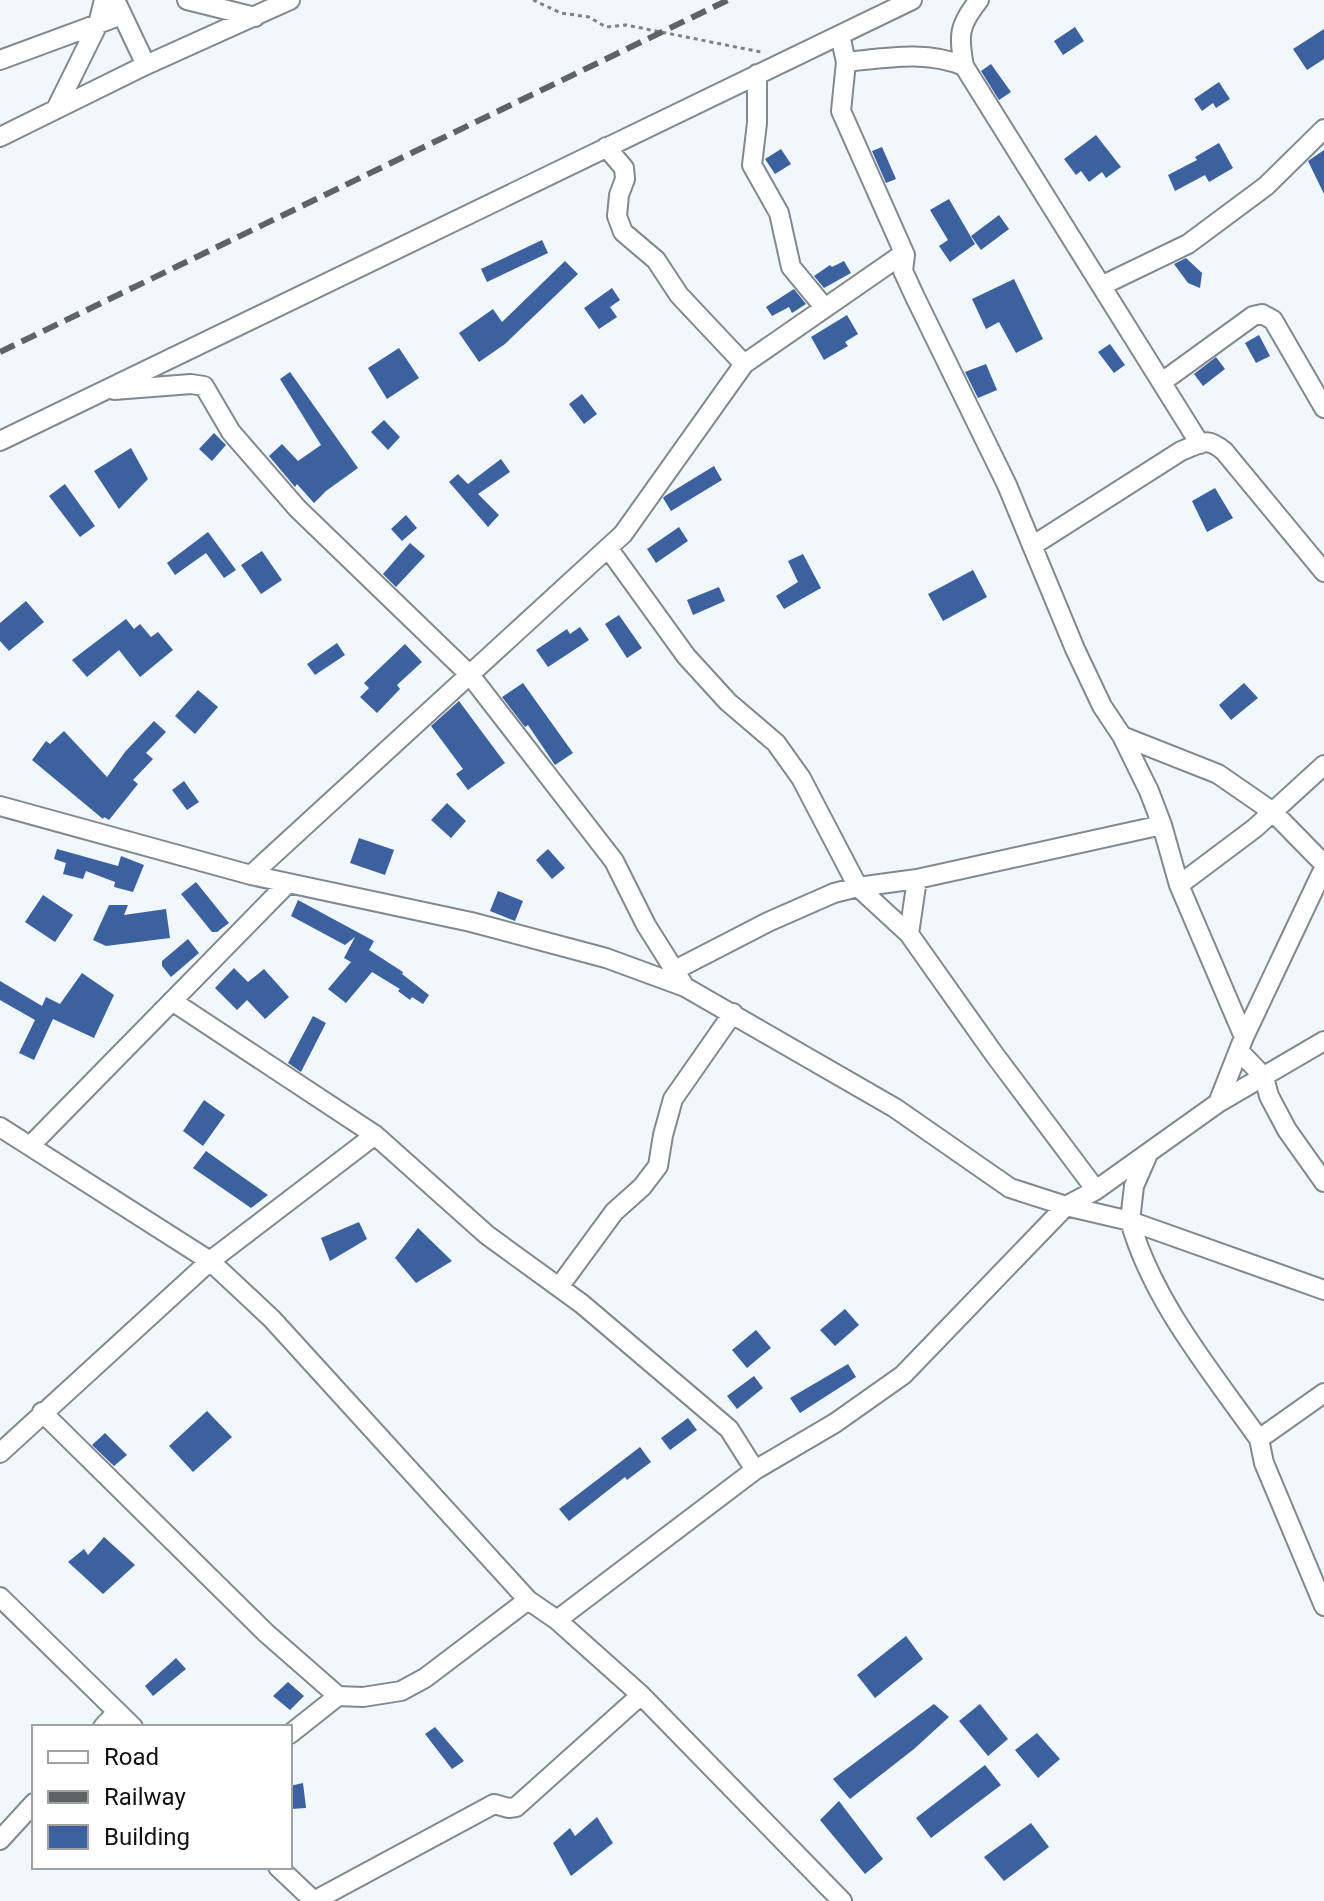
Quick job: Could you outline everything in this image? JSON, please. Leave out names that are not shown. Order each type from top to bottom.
[{"type":"street","points":[[56,109],[98,24],[104,0]]},
{"type":"street","points":[[187,0],[255,17]]},
{"type":"street","points":[[0,137],[146,65],[290,0]]},
{"type":"street","points":[[0,441],[912,0]]},
{"type":"street","points":[[979,0],[959,38],[964,66],[1200,444]]},
{"type":"street","points":[[0,60],[98,24],[119,8],[146,65]]},
{"type":"street","points":[[840,35],[846,62],[841,111],[905,255],[903,271],[1007,485],[1102,706],[1122,736],[1162,825],[1179,885],[1242,1044],[1264,1077],[1269,1096],[1287,1130],[1324,1182]]},
{"type":"street","points":[[846,62],[901,56],[929,57],[964,66]]},
{"type":"street","points":[[757,74],[757,123],[752,165],[779,213],[791,267],[824,307]]},
{"type":"street","points":[[1103,285],[1188,244],[1266,186],[1324,129]]},
{"type":"street","points":[[606,147],[624,168],[625,179],[619,195],[617,216],[623,232],[656,260],[679,295],[744,364]]},
{"type":"street","points":[[251,875],[623,534],[744,364],[905,255]]},
{"type":"street","points":[[1162,382],[1253,316],[1262,314],[1273,320],[1324,408]]},
{"type":"street","points":[[103,391],[191,384],[204,386],[231,432],[297,508],[470,675],[614,861],[646,925],[685,987]]},
{"type":"street","points":[[1032,546],[1181,451],[1203,441],[1213,442],[1224,451],[1324,572]]},
{"type":"street","points":[[608,548],[686,656],[728,702],[776,743],[801,778],[858,887],[909,934],[1096,1190]]},
{"type":"street","points":[[1122,736],[1218,774],[1273,812],[1324,866],[1232,1065],[1218,1103]]},
{"type":"street","points":[[1179,885],[1273,812],[1324,765]]},
{"type":"street","points":[[0,806],[251,875],[471,922],[606,958],[685,987],[733,1013],[895,1108],[1010,1188],[1066,1206],[1130,1221],[1324,1290]]},
{"type":"street","points":[[675,970],[804,906],[858,887],[917,879],[1162,825]]},
{"type":"street","points":[[909,934],[917,879]]},
{"type":"street","points":[[30,1146],[288,883]]},
{"type":"street","points":[[172,1001],[375,1135],[487,1235],[559,1287],[729,1429],[755,1470]]},
{"type":"street","points":[[559,1287],[614,1212],[650,1178],[658,1166],[673,1099],[733,1013]]},
{"type":"street","points":[[557,1620],[755,1470],[835,1423],[903,1375],[1066,1206],[1096,1190],[1218,1103],[1324,1041]]},
{"type":"street","points":[[0,1127],[210,1261],[272,1319],[528,1600],[557,1620],[641,1695],[842,1901]]},
{"type":"street","points":[[0,1453],[210,1261],[375,1135]]},
{"type":"street","points":[[1149,1152],[1134,1186],[1130,1221],[1140,1255],[1158,1289],[1259,1439],[1264,1463],[1324,1606]]},
{"type":"street","points":[[1259,1439],[1324,1393]]},
{"type":"street","points":[[42,1412],[266,1633],[338,1696],[363,1697],[401,1691],[425,1678],[528,1600]]},
{"type":"street","points":[[0,1597],[131,1725]]},
{"type":"street","points":[[280,1869],[314,1901],[494,1804],[516,1807],[641,1695]]},
{"type":"street","points":[[292,1732],[338,1696]]},
{"type":"street","points":[[105,1725],[117,1712]]},
{"type":"street","points":[[0,1840],[32,1805]]},
{"type":"path","points":[[533,0],[561,13],[589,17],[606,27],[626,25],[791,58]]},
{"type":"building","points":[[1075,27],[1084,41],[1063,55],[1054,41]]},
{"type":"building","points":[[1324,29],[1324,59],[1307,70],[1293,49]]},
{"type":"building","points":[[991,64],[1011,92],[999,100],[981,71]]},
{"type":"building","points":[[1219,82],[1230,99],[1216,108],[1213,103],[1202,111],[1194,99]]},
{"type":"building","points":[[1096,135],[1121,167],[1106,178],[1102,172],[1089,182],[1081,171],[1076,175],[1064,159]]},
{"type":"building","points":[[1219,143],[1233,168],[1209,182],[1205,175],[1175,191],[1168,175],[1197,160],[1195,157]]},
{"type":"building","points":[[882,147],[896,179],[886,183],[872,151]]},
{"type":"building","points":[[781,149],[791,164],[775,174],[765,159]]},
{"type":"building","points":[[1324,150],[1324,194],[1308,161]]},
{"type":"building","points":[[949,199],[975,244],[950,262],[939,246],[948,240],[930,210]]},
{"type":"building","points":[[999,215],[1009,229],[981,250],[971,236]]},
{"type":"building","points":[[542,240],[548,253],[487,282],[481,269]]},
{"type":"building","points":[[1186,258],[1202,273],[1200,288],[1188,283],[1174,264]]},
{"type":"building","points":[[565,261],[578,274],[505,344],[479,362],[459,333],[493,309],[502,322]]},
{"type":"building","points":[[844,261],[851,273],[824,288],[814,276],[830,265],[832,267]]},
{"type":"building","points":[[1014,279],[1043,339],[1016,353],[999,322],[986,329],[972,299]]},
{"type":"building","points":[[612,288],[620,300],[610,307],[617,317],[599,329],[584,308]]},
{"type":"building","points":[[794,289],[806,304],[792,313],[789,307],[772,316],[766,307]]},
{"type":"building","points":[[847,315],[858,334],[845,342],[848,346],[824,360],[811,337]]},
{"type":"building","points":[[1259,335],[1270,356],[1256,363],[1245,343]]},
{"type":"building","points":[[1110,344],[1125,365],[1114,373],[1098,352]]},
{"type":"building","points":[[399,348],[419,378],[387,399],[368,368]]},
{"type":"building","points":[[1216,357],[1225,369],[1203,386],[1194,374]]},
{"type":"building","points":[[986,364],[997,390],[978,398],[965,372]]},
{"type":"building","points":[[290,372],[358,468],[314,503],[297,484],[295,487],[269,456],[282,444],[298,461],[321,445],[280,379]]},
{"type":"building","points":[[582,394],[597,414],[584,424],[569,404]]},
{"type":"building","points":[[384,420],[400,437],[388,450],[371,432]]},
{"type":"building","points":[[214,433],[226,445],[212,461],[199,449]]},
{"type":"building","points":[[131,448],[148,479],[119,509],[94,471]]},
{"type":"building","points":[[501,459],[510,472],[478,494],[499,515],[488,527],[449,482],[458,474],[468,484]]},
{"type":"building","points":[[714,466],[722,480],[671,511],[663,498]]},
{"type":"building","points":[[65,484],[95,526],[80,537],[49,496]]},
{"type":"building","points":[[1215,488],[1233,518],[1207,532],[1192,501]]},
{"type":"building","points":[[406,515],[417,528],[402,541],[391,529]]},
{"type":"building","points":[[679,527],[688,541],[656,563],[647,549]]},
{"type":"building","points":[[208,532],[236,570],[224,578],[206,553],[175,575],[167,563]]},
{"type":"building","points":[[410,543],[425,556],[396,587],[383,574]]},
{"type":"building","points":[[262,551],[282,580],[261,594],[241,565]]},
{"type":"building","points":[[803,554],[821,588],[784,609],[776,596],[798,582],[788,561]]},
{"type":"building","points":[[973,570],[987,597],[943,621],[928,594]]},
{"type":"building","points":[[719,587],[725,601],[693,615],[687,600]]},
{"type":"building","points":[[26,601],[44,622],[9,651],[0,641],[0,623]]},
{"type":"building","points":[[619,615],[642,648],[627,658],[605,624]]},
{"type":"building","points":[[126,619],[134,629],[140,624],[151,637],[158,632],[173,650],[140,677],[119,650],[87,677],[72,660]]},
{"type":"building","points":[[580,627],[589,640],[548,667],[536,650],[567,629],[570,634]]},
{"type":"building","points":[[337,643],[345,655],[315,675],[307,664]]},
{"type":"building","points":[[405,644],[422,662],[397,685],[400,689],[377,713],[360,697],[369,688],[364,683]]},
{"type":"building","points":[[523,683],[573,753],[555,765],[528,725],[525,727],[502,697]]},
{"type":"building","points":[[1244,683],[1258,698],[1231,720],[1219,705]]},
{"type":"building","points":[[198,690],[218,707],[195,734],[175,716]]},
{"type":"building","points":[[459,701],[505,763],[468,790],[456,774],[463,769],[431,726]]},
{"type":"building","points":[[154,721],[166,732],[146,753],[153,759],[133,780],[138,784],[109,820],[103,819],[32,760],[46,741],[50,744],[64,731],[107,777]]},
{"type":"building","points":[[184,781],[199,802],[187,810],[172,790]]},
{"type":"building","points":[[447,803],[466,821],[451,838],[431,820]]},
{"type":"building","points":[[359,838],[394,850],[385,875],[350,863]]},
{"type":"building","points":[[57,849],[118,866],[121,856],[144,865],[133,892],[114,887],[115,882],[86,871],[83,879],[63,874],[66,863],[54,859]]},
{"type":"building","points":[[548,849],[565,868],[552,879],[536,860]]},
{"type":"building","points":[[196,882],[229,923],[217,932],[212,932],[181,894]]},
{"type":"building","points":[[498,891],[523,901],[515,921],[490,911]]},
{"type":"building","points":[[43,895],[73,915],[55,942],[25,922]]},
{"type":"building","points":[[298,900],[374,941],[369,950],[403,972],[429,995],[423,1004],[412,997],[410,1000],[398,991],[400,989],[372,972],[346,1003],[328,989],[351,962],[344,958],[355,937],[345,945],[291,916]]},
{"type":"building","points":[[109,905],[128,905],[124,915],[166,909],[170,938],[106,946],[93,940]]},
{"type":"building","points":[[188,939],[199,953],[171,977],[162,966],[162,961]]},
{"type":"building","points":[[234,968],[248,982],[264,969],[289,997],[265,1019],[247,1000],[237,1010],[215,988]]},
{"type":"building","points":[[82,973],[114,995],[94,1038],[53,1019],[34,1060],[19,1053],[35,1020],[0,1000],[0,981],[42,1006],[46,997],[60,1004]]},
{"type":"building","points":[[313,1016],[326,1023],[301,1072],[288,1063]]},
{"type":"building","points":[[204,1100],[225,1115],[203,1146],[183,1131]]},
{"type":"building","points":[[206,1151],[268,1195],[251,1208],[193,1168]]},
{"type":"building","points":[[359,1222],[367,1239],[330,1261],[321,1238]]},
{"type":"building","points":[[418,1228],[452,1261],[416,1283],[395,1258]]},
{"type":"building","points":[[845,1309],[859,1325],[835,1346],[820,1330]]},
{"type":"building","points":[[756,1330],[771,1348],[747,1368],[732,1350]]},
{"type":"building","points":[[848,1364],[856,1377],[800,1413],[790,1398]]},
{"type":"building","points":[[754,1376],[763,1388],[737,1409],[727,1396]]},
{"type":"building","points":[[207,1411],[232,1437],[193,1472],[169,1446]]},
{"type":"building","points":[[688,1418],[697,1430],[670,1450],[661,1438]]},
{"type":"building","points":[[105,1433],[127,1455],[114,1466],[92,1445]]},
{"type":"building","points":[[640,1447],[651,1462],[627,1480],[625,1477],[569,1521],[559,1509]]},
{"type":"building","points":[[104,1537],[135,1565],[103,1594],[68,1562],[84,1549],[88,1555]]},
{"type":"building","points":[[906,1636],[923,1659],[875,1698],[857,1675]]},
{"type":"building","points":[[176,1658],[186,1669],[153,1696],[145,1686]]},
{"type":"building","points":[[288,1682],[304,1696],[290,1710],[273,1696]]},
{"type":"building","points":[[934,1704],[949,1717],[850,1799],[833,1779]]},
{"type":"building","points":[[980,1704],[1008,1739],[988,1756],[959,1721]]},
{"type":"building","points":[[435,1727],[464,1761],[452,1769],[425,1734]]},
{"type":"building","points":[[1037,1733],[1060,1759],[1038,1778],[1015,1750]]},
{"type":"building","points":[[985,1765],[1001,1785],[931,1838],[916,1818]]},
{"type":"building","points":[[303,1783],[306,1808],[292,1809],[292,1786]]},
{"type":"building","points":[[839,1801],[883,1859],[865,1874],[820,1820]]},
{"type":"building","points":[[597,1817],[613,1843],[571,1876],[553,1843],[570,1828],[575,1836]]},
{"type":"building","points":[[1031,1823],[1049,1847],[1004,1881],[984,1857]]},
{"type":"railway","points":[[0,352],[728,0]]}]
